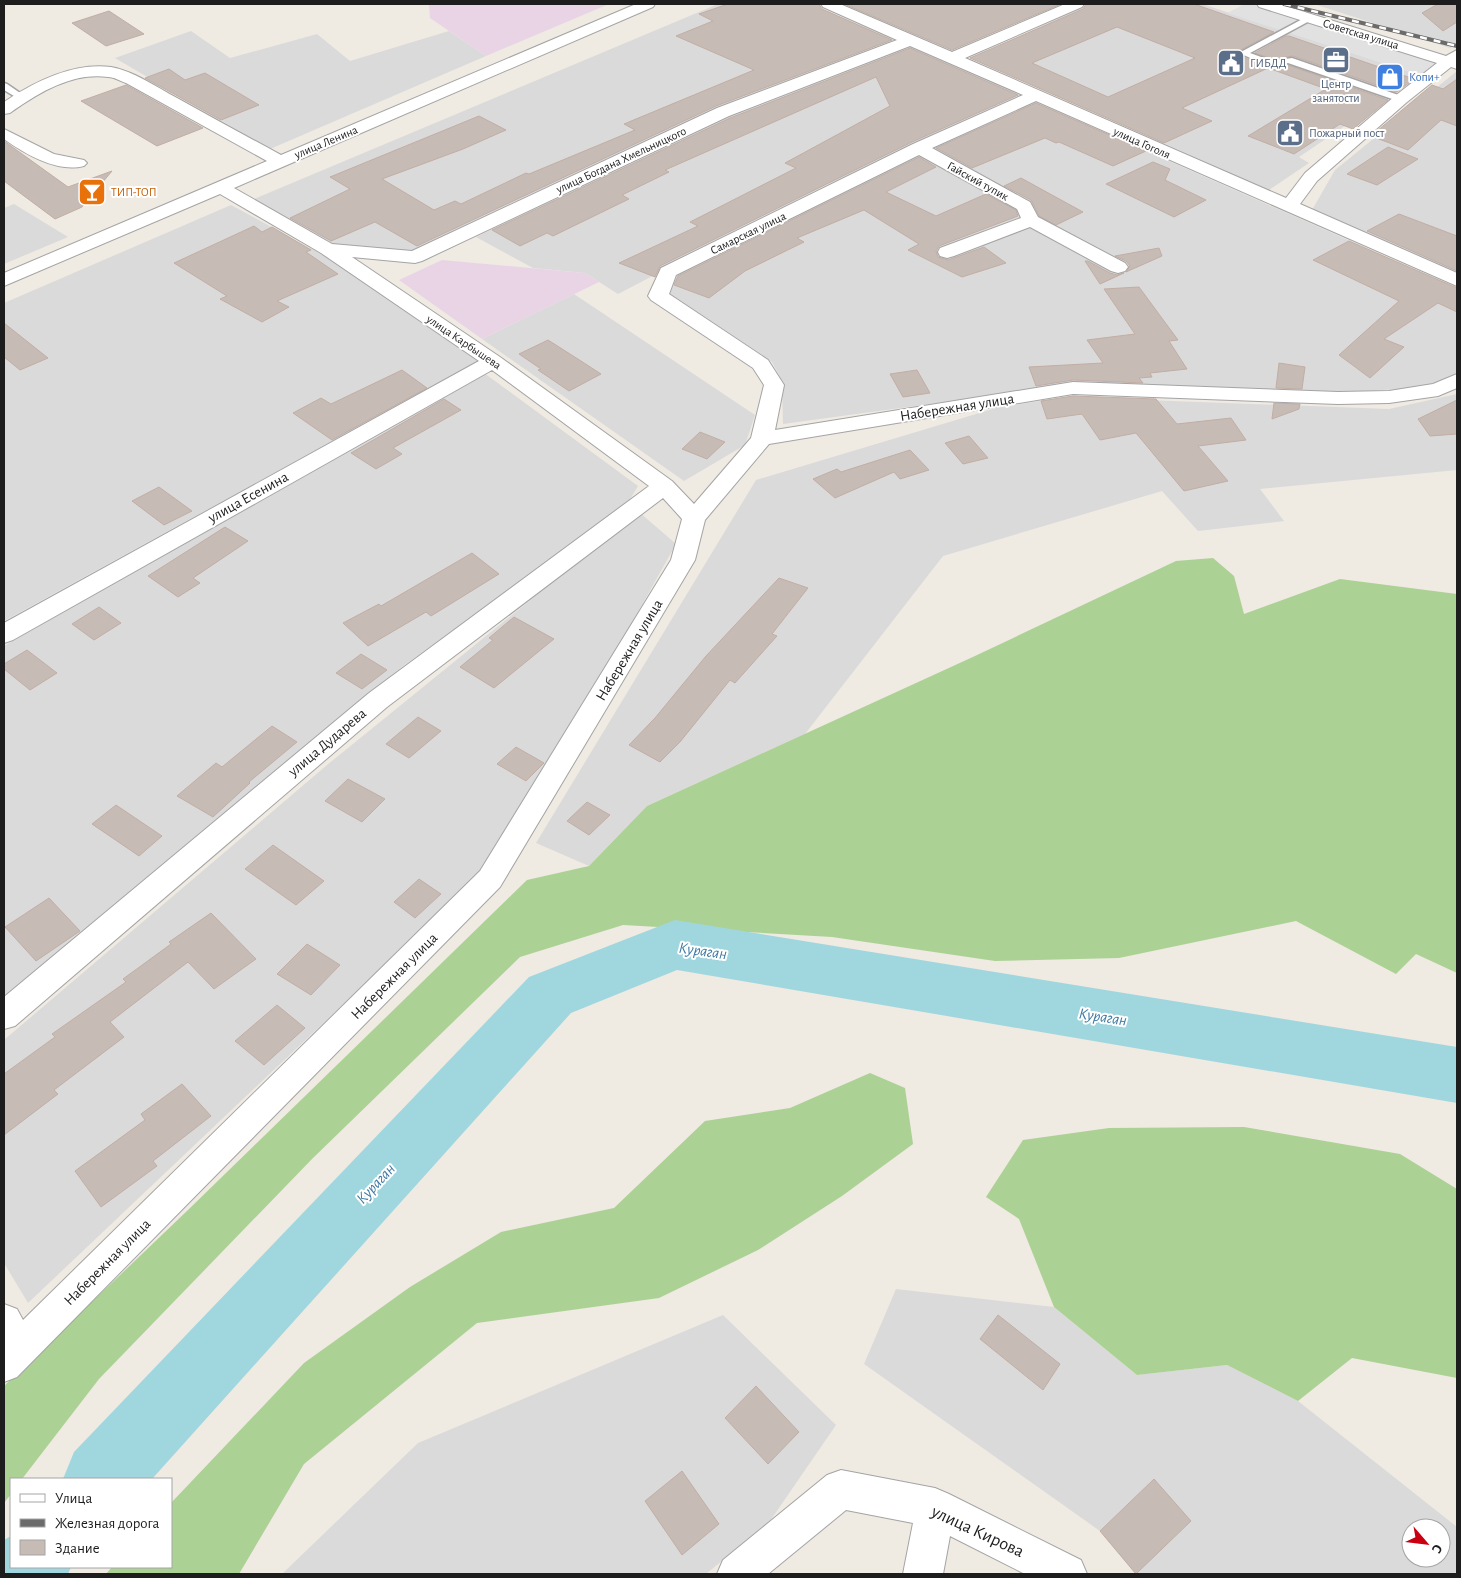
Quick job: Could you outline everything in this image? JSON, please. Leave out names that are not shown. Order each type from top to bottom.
[{"type":"street","name":"улица Ленина","points":[[4,280],[648,4]]},
{"type":"street","name":"улица Гоголя","points":[[828,4],[1457,280]]},
{"type":"street","points":[[952,58],[1077,4]]},
{"type":"street","name":"Советская улица","points":[[1264,4],[1455,60]]},
{"type":"street","name":"улица Богдана Хмельницкого","points":[[328,249],[415,257],[724,112],[911,40]]},
{"type":"street","points":[[1289,207],[1311,177],[1401,99],[1455,60]]},
{"type":"street","points":[[4,109],[22,96],[61,79],[76,74],[110,72],[132,80],[279,162]]},
{"type":"street","name":"Самарская улица","points":[[762,439],[774,385],[761,364],[658,296],[668,272],[920,148],[1035,96]]},
{"type":"street","points":[[4,133],[33,151],[50,158],[64,163],[79,163]]},
{"type":"street","name":"Гайский тупик","points":[[920,148],[1024,206],[1031,220],[1118,267]]},
{"type":"street","name":"улица Карбышева","points":[[220,187],[328,249],[492,361],[664,486],[694,518]]},
{"type":"street","points":[[947,252],[1031,220]]},
{"type":"street","name":"улица Есенина","points":[[4,634],[492,361]]},
{"type":"street","name":"Набережная улица","points":[[9,1345],[490,879],[683,560],[694,518],[762,439],[1073,388],[1338,398],[1389,397],[1438,390],[1457,380]]},
{"type":"street","name":"улица Дударева","points":[[4,1016],[378,700],[664,486]]},
{"type":"street","name":"улица Кирова","points":[[738,1574],[841,1489],[935,1508],[1067,1574]]},
{"type":"street","points":[[923,1574],[935,1508]]},
{"type":"lane","points":[[1311,18],[1243,53],[1271,64],[1289,60],[1401,99]]},
{"type":"lane","points":[[4,86],[22,96]]},
{"type":"shaded area","points":[[429,4],[609,4],[486,56],[430,18]]},
{"type":"shaded area","points":[[718,4],[809,4],[894,39],[721,109],[417,252],[332,246],[254,199]]},
{"type":"shaded area","points":[[1090,4],[1202,4],[1420,75],[1299,157],[1309,163],[1269,190],[972,58]]},
{"type":"shaded area","points":[[1245,4],[1251,4],[1439,62],[1420,75],[1227,13]]},
{"type":"shaded area","points":[[1314,4],[1457,4],[1457,43],[1450,48]]},
{"type":"shaded area","points":[[191,31],[230,58],[317,34],[350,61],[449,31],[486,56],[270,149],[115,58]]},
{"type":"shaded area","points":[[910,44],[1027,97],[827,185],[618,294],[585,273],[533,268],[476,237],[709,123]]},
{"type":"shaded area","points":[[1457,71],[1457,273],[1312,210],[1335,170]]},
{"type":"shaded area","points":[[1033,101],[1457,288],[1457,373],[1439,383],[1399,389],[1348,392],[1077,384],[783,424],[782,381],[772,362],[667,295],[678,273],[917,153]]},
{"type":"shaded area","points":[[14,204],[68,237],[4,264],[4,208]]},
{"type":"shaded area","points":[[231,205],[327,257],[480,360],[4,621],[4,303]]},
{"type":"shaded area","points":[[442,260],[585,273],[599,282],[482,339],[399,280]]},
{"type":"shaded area","points":[[574,294],[755,415],[745,445],[684,481],[482,339]]},
{"type":"shaded area","points":[[484,373],[638,486],[626,506],[403,666],[4,1008],[4,646]]},
{"type":"shaded area","points":[[1457,394],[1457,470],[1260,489],[1284,521],[1198,531],[1162,491],[943,556],[805,734],[647,806],[589,866],[536,843],[756,480],[996,408],[1066,397],[1389,409]]},
{"type":"shaded area","points":[[639,512],[676,544],[628,630],[490,865],[28,1303],[4,1263],[4,1040],[327,765]]},
{"type":"shaded area","points":[[896,1289],[1054,1307],[1137,1375],[1227,1365],[1298,1401],[1446,1518],[1401,1518],[1401,1568],[1451,1568],[1451,1522],[1457,1527],[1457,1574],[1136,1574],[1100,1531],[864,1364]]},
{"type":"shaded area","points":[[723,1315],[836,1425],[770,1521],[706,1574],[282,1574],[418,1443]]},
{"type":"green space","points":[[1213,558],[1234,576],[1244,614],[1340,579],[1457,594],[1457,973],[1416,954],[1396,974],[1296,921],[1119,958],[995,961],[832,937],[623,925],[520,957],[312,1159],[99,1379],[23,1478],[10,1478],[10,1495],[4,1503],[4,1386],[527,880],[589,866],[647,806],[975,656],[1176,561]]},
{"type":"green space","points":[[870,1073],[905,1088],[913,1144],[842,1196],[758,1250],[659,1298],[477,1323],[304,1464],[239,1574],[106,1574],[111,1568],[172,1568],[172,1502],[304,1363],[410,1287],[501,1232],[614,1208],[705,1121],[790,1108]]},
{"type":"green space","points":[[1244,1127],[1400,1154],[1457,1189],[1457,1378],[1352,1358],[1298,1401],[1227,1365],[1137,1375],[1054,1307],[1019,1219],[986,1197],[1023,1140],[1109,1128]]},
{"type":"building","points":[[728,4],[819,4],[822,9],[892,40],[716,106],[417,246],[375,222],[331,241],[290,218],[350,189],[330,177],[479,116],[506,130],[463,149],[382,179],[434,210],[455,201],[461,204],[526,173],[529,174],[635,130],[624,124],[754,70],[676,36],[713,21],[699,14]]},
{"type":"building","points":[[844,4],[1061,4],[952,50]]},
{"type":"building","points":[[1086,4],[1194,4],[1274,32],[1237,52],[1238,55],[1268,68],[1182,108],[1212,121],[1164,143],[970,58],[1083,9]],"holes":[[[1117,27],[1195,58],[1108,97],[1032,63]]]},
{"type":"building","points":[[1438,4],[1457,4],[1457,22],[1443,31],[1422,13]]},
{"type":"building","points":[[109,11],[144,34],[106,46],[72,23]]},
{"type":"building","points":[[1286,36],[1414,79],[1397,92],[1293,56],[1272,59],[1255,53]]},
{"type":"building","points":[[910,48],[1018,95],[912,142],[660,266],[655,277],[619,263],[698,226],[690,222],[796,168],[785,163],[890,106],[876,77],[665,170],[669,172],[622,195],[629,199],[553,236],[547,233],[520,246],[492,230],[730,118]]},
{"type":"building","points":[[1288,65],[1388,100],[1353,129],[1340,124],[1294,154],[1248,136],[1326,89],[1271,69]]},
{"type":"building","points":[[169,69],[185,80],[205,73],[259,105],[221,120],[145,78]]},
{"type":"building","points":[[1457,79],[1457,126],[1441,120],[1408,150],[1371,136],[1432,85],[1443,89]]},
{"type":"building","points":[[126,85],[203,128],[157,146],[81,101]]},
{"type":"building","points":[[1036,103],[1146,151],[1113,166],[1059,142],[1056,143],[1045,138],[972,168],[936,148]]},
{"type":"building","points":[[4,141],[68,187],[112,171],[82,207],[55,219],[4,181]]},
{"type":"building","points":[[1388,147],[1418,159],[1377,185],[1347,174]]},
{"type":"building","points":[[919,157],[936,167],[886,192],[936,216],[986,194],[1016,210],[1018,216],[939,246],[936,251],[938,257],[948,260],[984,247],[1006,263],[962,277],[908,250],[919,244],[864,210],[797,238],[804,242],[745,271],[709,298],[674,285],[678,276]]},
{"type":"building","points":[[1153,162],[1170,169],[1165,180],[1206,200],[1174,217],[1106,184]]},
{"type":"building","points":[[1021,178],[1083,212],[1056,225],[1039,216],[1031,200],[1004,186]]},
{"type":"building","points":[[1399,214],[1457,236],[1457,271],[1367,231]]},
{"type":"building","points":[[254,226],[262,232],[272,227],[311,250],[306,252],[338,274],[277,301],[289,307],[262,322],[220,299],[227,296],[174,263]]},
{"type":"building","points":[[1349,241],[1457,288],[1457,312],[1438,303],[1384,339],[1404,347],[1370,378],[1339,355],[1399,301],[1313,260]]},
{"type":"building","points":[[1159,248],[1162,256],[1126,272],[1130,266],[1126,261],[1115,256]]},
{"type":"building","points":[[1085,261],[1110,273],[1117,275],[1124,273],[1100,284]]},
{"type":"building","points":[[1139,287],[1178,340],[1169,341],[1187,369],[1150,373],[1152,377],[1139,378],[1143,383],[1073,380],[1036,386],[1029,367],[1103,363],[1087,340],[1135,334],[1104,289]]},
{"type":"building","points":[[4,323],[48,358],[20,370],[4,357]]},
{"type":"building","points":[[548,340],[601,374],[569,391],[538,370],[541,369],[519,354]]},
{"type":"building","points":[[1279,363],[1305,367],[1302,389],[1276,388]]},
{"type":"building","points":[[402,370],[427,388],[332,440],[293,413],[321,398],[331,404]]},
{"type":"building","points":[[917,370],[930,393],[903,397],[890,374]]},
{"type":"building","points":[[1073,396],[1156,399],[1177,424],[1231,418],[1246,440],[1198,446],[1228,481],[1184,491],[1136,433],[1100,440],[1082,414],[1047,419],[1041,401]]},
{"type":"building","points":[[444,399],[461,410],[393,448],[402,454],[376,469],[351,453]]},
{"type":"building","points":[[1457,400],[1457,434],[1430,436],[1418,419]]},
{"type":"building","points":[[1274,403],[1300,404],[1299,409],[1272,419]]},
{"type":"building","points":[[700,432],[725,442],[707,459],[682,449]]},
{"type":"building","points":[[969,436],[988,458],[963,464],[945,443]]},
{"type":"building","points":[[910,450],[929,470],[900,479],[894,472],[835,498],[813,479],[837,469],[841,472]]},
{"type":"building","points":[[159,487],[192,511],[164,525],[132,501]]},
{"type":"building","points":[[225,527],[248,541],[193,578],[200,583],[178,597],[148,576]]},
{"type":"building","points":[[472,553],[499,574],[431,616],[426,612],[368,646],[343,623],[379,604],[381,606]]},
{"type":"building","points":[[779,578],[808,588],[772,634],[777,636],[735,683],[730,680],[680,742],[660,762],[629,745],[655,718],[706,656]]},
{"type":"building","points":[[99,607],[121,623],[94,640],[72,624]]},
{"type":"building","points":[[514,617],[554,639],[494,688],[460,667],[493,640],[489,638]]},
{"type":"building","points":[[27,650],[57,673],[30,690],[4,669],[4,664]]},
{"type":"building","points":[[361,654],[387,670],[362,689],[336,673]]},
{"type":"building","points":[[418,717],[441,731],[409,758],[386,744]]},
{"type":"building","points":[[272,726],[297,742],[249,782],[213,817],[177,796],[216,763],[222,767]]},
{"type":"building","points":[[516,747],[544,763],[526,781],[497,764]]},
{"type":"building","points":[[348,779],[385,799],[362,822],[325,801]]},
{"type":"building","points":[[587,802],[610,815],[589,835],[567,821]]},
{"type":"building","points":[[116,805],[162,836],[139,856],[92,824]]},
{"type":"building","points":[[273,845],[324,881],[296,905],[245,869]]},
{"type":"building","points":[[419,879],[441,894],[415,918],[394,902]]},
{"type":"building","points":[[49,898],[80,931],[36,961],[5,927]]},
{"type":"building","points":[[211,913],[256,959],[214,989],[188,962],[110,1022],[124,1037],[54,1090],[58,1094],[4,1135],[4,1074],[55,1037],[52,1034],[126,982],[123,979],[171,944],[169,942]]},
{"type":"building","points":[[307,944],[340,965],[311,995],[277,974]]},
{"type":"building","points":[[277,1005],[305,1028],[264,1065],[235,1041]]},
{"type":"building","points":[[182,1084],[211,1116],[153,1161],[157,1166],[101,1207],[75,1171],[145,1120],[141,1114]]},
{"type":"building","points":[[998,1315],[1060,1364],[1043,1390],[980,1339]]},
{"type":"building","points":[[756,1386],[799,1432],[768,1464],[725,1418]]},
{"type":"building","points":[[682,1471],[719,1524],[682,1555],[645,1501]]},
{"type":"building","points":[[1154,1479],[1191,1521],[1136,1574],[1100,1531]]},
{"type":"waterway","name":"Кураган","points":[[102,1478],[550,995],[675,945],[1457,1075]]},
{"type":"waterway","name":"Кураган","points":[[26,1574],[31,1568]]},
{"type":"railway","points":[[1284,4],[1457,46]]},
{"type":"place","name":"Центр занятости","points":[[1336,60]]},
{"type":"place","name":"ГИБДД","points":[[1231,63]]},
{"type":"place","name":"Копи+","points":[[1390,77]]},
{"type":"place","name":"Пожарный пост","points":[[1290,133]]},
{"type":"place","name":"ТИП-ТОП","points":[[92,192]]}]
